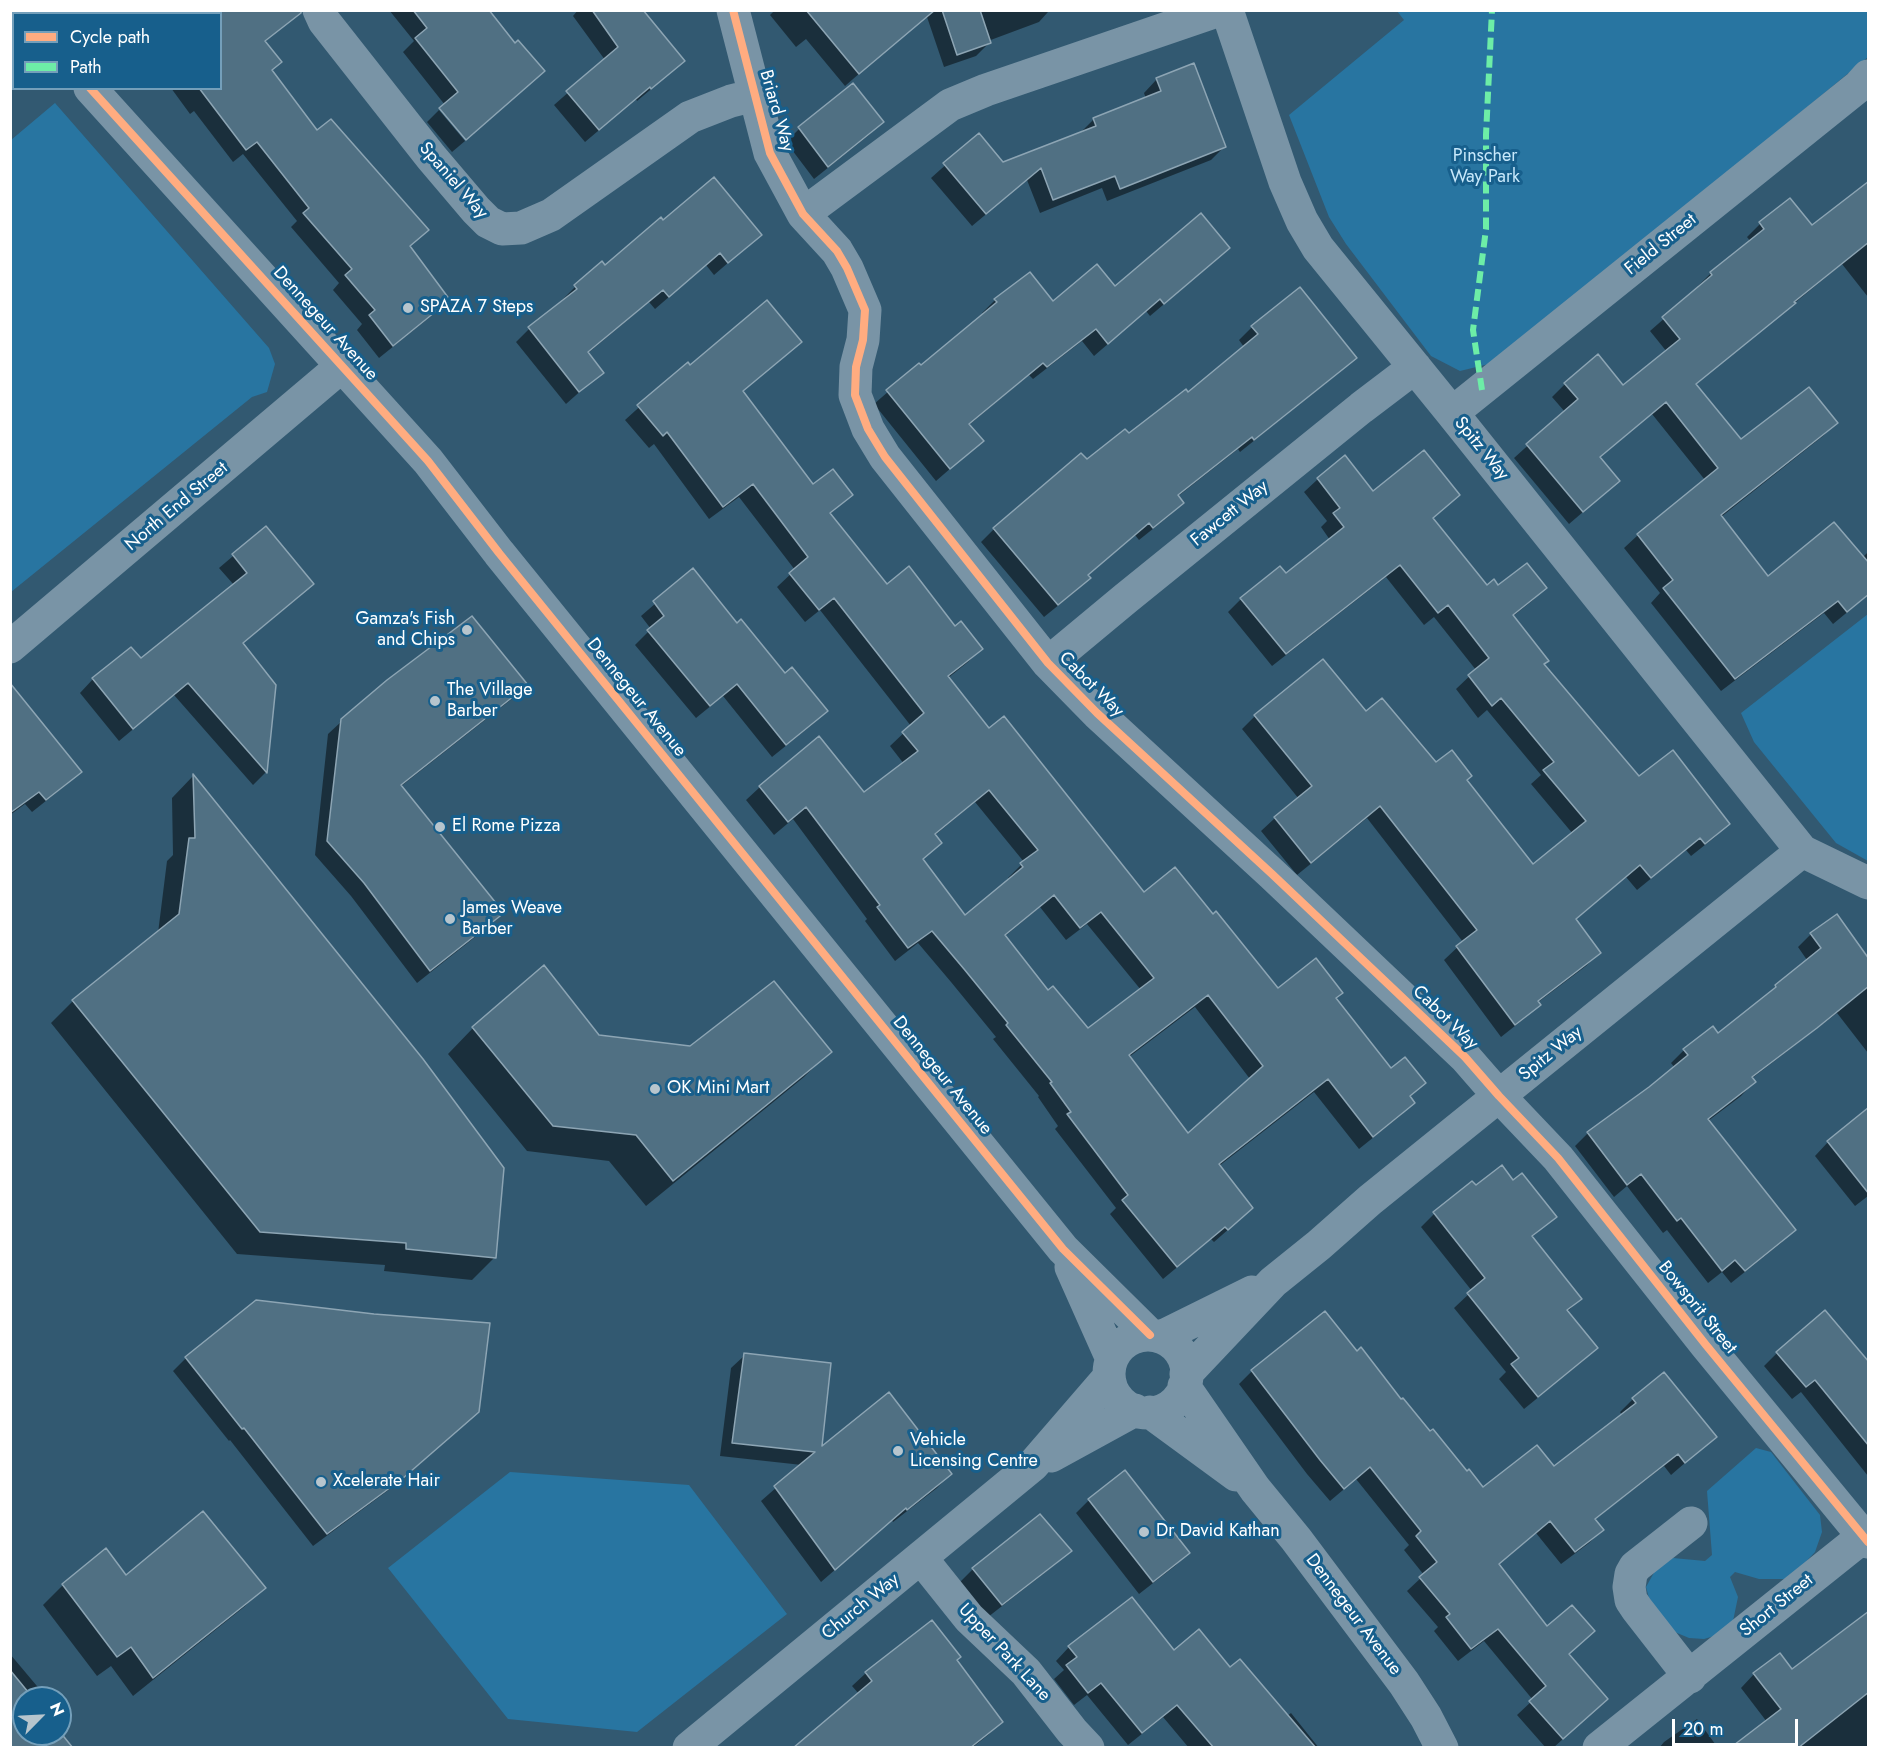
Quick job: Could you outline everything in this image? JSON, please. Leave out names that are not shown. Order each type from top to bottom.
[{"type":"street","name":"Spaniel Way","points":[[319,10],[324,21],[431,157],[476,210],[488,222],[502,229],[521,228],[551,215],[690,117],[731,101],[754,95]]},
{"type":"street","name":"Briard Way","points":[[733,10],[770,153],[803,214]]},
{"type":"street","points":[[803,214],[950,105],[986,90],[1220,10]]},
{"type":"street","name":"Spitz Way","points":[[1227,10],[1285,182],[1318,248],[1802,851],[1869,883]]},
{"type":"street","name":"Field Street","points":[[1452,413],[1869,76]]},
{"type":"street","name":"Dennegeur Avenue","points":[[92,90],[428,461],[499,553],[1063,1249],[1155,1336]]},
{"type":"street","name":"Cabot Way","points":[[803,214],[837,251],[865,310],[863,340],[856,367],[855,395],[868,429],[885,458],[1048,663],[1097,713],[1457,1049],[1499,1096]]},
{"type":"street","name":"North End Street","points":[[10,646],[342,366]]},
{"type":"street","name":"Fawcett Way","points":[[1048,663],[1361,408],[1415,367]]},
{"type":"street","name":"Spitz Way","points":[[1185,1380],[1273,1282],[1370,1200],[1802,851]]},
{"type":"street","name":"Bowsprit Street","points":[[1499,1096],[1558,1158],[1706,1345],[1866,1539]]},
{"type":"street","name":"Dennegeur Avenue","points":[[1063,1249],[1110,1368]]},
{"type":"street","name":"Spitz Way","points":[[1155,1336],[1273,1282]]},
{"type":"street","points":[[1155,1336],[1172,1343],[1180,1352],[1185,1362],[1185,1380],[1181,1394],[1167,1407],[1142,1411],[1125,1405],[1117,1398],[1112,1388],[1110,1368],[1120,1346],[1127,1341],[1134,1337],[1155,1336]]},
{"type":"street","name":"Church Way","points":[[688,1748],[1034,1465],[1110,1368]]},
{"type":"street","name":"Dennegeur Avenue","points":[[1185,1380],[1255,1489],[1296,1539],[1404,1683],[1426,1717],[1442,1748]]},
{"type":"street","name":"Dennegeur Avenue","points":[[1142,1411],[1255,1489]]},
{"type":"street","name":"Church Way","points":[[1034,1465],[1142,1411]]},
{"type":"street","points":[[1690,1677],[1631,1600],[1629,1587],[1631,1574],[1635,1567],[1691,1523]]},
{"type":"street","name":"Short Street","points":[[1599,1748],[1866,1539]]},
{"type":"street","name":"Upper Park Lane","points":[[921,1558],[969,1618],[1026,1672],[1088,1748]]},
{"type":"green space","name":"Pinscher Way Park","points":[[1397,11],[1868,11],[1868,57],[1497,362],[1460,371],[1431,356],[1346,244],[1329,217],[1289,115],[1404,20]]},
{"type":"green space","points":[[55,103],[269,348],[275,364],[267,392],[252,397],[11,592],[11,140]]},
{"type":"green space","points":[[1868,614],[1868,861],[1836,843],[1754,742],[1741,713]]},
{"type":"green space","points":[[1756,1448],[1771,1452],[1820,1515],[1822,1532],[1815,1552],[1786,1579],[1759,1579],[1735,1572],[1730,1577],[1738,1597],[1733,1621],[1721,1634],[1704,1639],[1689,1638],[1670,1630],[1652,1609],[1646,1587],[1656,1569],[1673,1558],[1705,1561],[1712,1555],[1707,1491]]},
{"type":"green space","points":[[510,1472],[689,1485],[787,1614],[637,1732],[508,1719],[388,1568]]},
{"type":"building","points":[[220,10],[301,10],[301,13],[265,41],[282,62],[272,70],[317,130],[331,119],[429,230],[410,246],[450,300],[393,346],[369,315],[375,310],[345,275],[352,269],[303,213],[309,208],[257,142],[246,150],[201,90],[222,90],[222,12]]},
{"type":"building","points":[[413,10],[489,10],[515,43],[518,40],[545,71],[466,140],[439,108],[458,92],[415,38],[427,28]]},
{"type":"building","points":[[592,10],[643,10],[685,61],[599,130],[566,91],[618,47]]},
{"type":"building","points":[[806,10],[935,10],[859,74]]},
{"type":"building","points":[[942,10],[980,10],[991,43],[957,55]]},
{"type":"building","points":[[1194,63],[1226,147],[1120,189],[1115,176],[1053,200],[1041,168],[986,214],[943,163],[979,133],[1003,162],[1096,126],[1093,118],[1161,91],[1156,78]]},
{"type":"building","points":[[853,83],[884,122],[828,167],[798,127]]},
{"type":"building","points":[[714,177],[762,235],[728,263],[720,253],[669,297],[663,290],[588,352],[604,373],[579,392],[528,327],[577,289],[574,285],[602,261],[605,265],[661,217],[663,220]]},
{"type":"building","points":[[1869,181],[1869,242],[1696,384],[1741,439],[1809,387],[1838,423],[1721,515],[1768,576],[1834,522],[1869,563],[1869,594],[1847,612],[1838,601],[1735,679],[1663,588],[1673,580],[1637,534],[1718,468],[1666,402],[1600,457],[1620,481],[1583,512],[1526,444],[1578,399],[1564,383],[1598,354],[1623,385],[1680,339],[1662,317],[1712,275],[1710,272],[1764,229],[1759,222],[1790,198],[1812,225]]},
{"type":"building","points":[[1201,213],[1230,248],[1164,304],[1160,299],[1108,344],[1096,329],[1047,367],[1043,363],[969,424],[984,441],[950,469],[886,390],[919,363],[921,365],[997,302],[994,299],[1030,272],[1053,301],[1097,264],[1115,286]]},
{"type":"building","points":[[1300,287],[1357,358],[1254,440],[1252,437],[1178,495],[1184,503],[1153,528],[1149,523],[1088,575],[1091,578],[1058,605],[993,528],[1081,453],[1087,459],[1125,429],[1129,433],[1186,389],[1188,392],[1258,334],[1251,326]]},
{"type":"building","points":[[767,300],[802,342],[743,391],[813,484],[833,469],[853,495],[830,513],[887,584],[909,566],[955,626],[961,621],[983,649],[948,676],[989,728],[1004,716],[1144,892],[1175,867],[1213,914],[1216,911],[1278,988],[1316,958],[1343,993],[1336,998],[1391,1068],[1405,1057],[1426,1083],[1410,1096],[1415,1103],[1373,1137],[1328,1079],[1219,1164],[1253,1208],[1228,1230],[1225,1227],[1177,1267],[1122,1200],[1128,1195],[1067,1114],[1071,1112],[1050,1083],[1052,1082],[1006,1025],[1008,1023],[932,931],[908,948],[877,907],[880,905],[806,807],[788,822],[759,786],[819,736],[864,792],[918,751],[902,732],[924,713],[834,598],[819,610],[789,573],[808,557],[753,484],[723,507],[667,432],[663,436],[637,405],[688,362],[690,365]],"holes":[[[989,790],[1038,850],[1020,863],[1023,867],[965,915],[923,859],[942,843],[935,834]],[[1054,895],[1080,928],[1101,912],[1154,978],[1088,1028],[1053,986],[1048,990],[1005,935]],[[1208,995],[1263,1066],[1188,1133],[1129,1055]]]},
{"type":"building","points":[[1424,450],[1460,495],[1433,518],[1487,585],[1494,579],[1498,585],[1527,563],[1547,588],[1513,615],[1549,661],[1544,664],[1639,776],[1673,750],[1730,824],[1705,844],[1700,838],[1651,878],[1640,865],[1576,919],[1601,953],[1538,1001],[1541,1005],[1515,1025],[1456,946],[1477,930],[1380,806],[1311,863],[1274,817],[1312,786],[1254,715],[1323,659],[1366,711],[1382,698],[1436,762],[1452,750],[1472,776],[1467,780],[1533,864],[1586,821],[1543,770],[1554,762],[1501,698],[1492,706],[1468,675],[1489,658],[1448,605],[1438,613],[1400,565],[1286,654],[1240,598],[1280,566],[1286,573],[1344,527],[1333,513],[1340,508],[1317,478],[1345,455],[1373,491]]},
{"type":"building","points":[[266,526],[314,584],[243,643],[276,685],[267,773],[188,683],[133,729],[92,678],[131,647],[141,658],[247,573],[232,554]]},
{"type":"building","points":[[693,568],[737,623],[741,619],[785,673],[792,667],[828,711],[786,745],[737,684],[710,706],[647,630],[664,616],[653,601]]},
{"type":"building","points":[[472,616],[528,685],[401,785],[504,913],[430,971],[364,883],[327,841],[341,719],[387,680]]},
{"type":"building","points":[[10,683],[82,772],[46,800],[39,792],[10,813]]},
{"type":"building","points":[[193,774],[423,1059],[504,1168],[496,1258],[406,1249],[406,1243],[260,1232],[72,1000],[179,914],[189,838],[195,838]]},
{"type":"building","points":[[1837,914],[1869,959],[1869,986],[1752,1077],[1756,1082],[1708,1119],[1796,1230],[1745,1271],[1735,1260],[1722,1271],[1681,1218],[1677,1221],[1641,1174],[1627,1185],[1587,1132],[1649,1087],[1688,1055],[1683,1049],[1713,1026],[1718,1033],[1821,948],[1810,933]]},
{"type":"building","name":"OK Mini Mart","points":[[544,965],[599,1035],[690,1046],[774,981],[832,1052],[673,1181],[636,1135],[553,1126],[472,1027]]},
{"type":"building","points":[[1869,1107],[1869,1194],[1827,1141]]},
{"type":"building","points":[[1502,1165],[1513,1180],[1522,1173],[1557,1217],[1532,1236],[1582,1299],[1567,1310],[1598,1348],[1538,1397],[1511,1364],[1519,1358],[1467,1293],[1485,1278],[1433,1212],[1472,1181],[1476,1185]]},
{"type":"building","points":[[256,1300],[374,1314],[490,1323],[479,1412],[402,1479],[327,1534],[185,1357]]},
{"type":"building","points":[[1825,1310],[1869,1362],[1869,1446],[1815,1380],[1806,1387],[1776,1352]]},
{"type":"building","points":[[1325,1311],[1357,1351],[1361,1347],[1401,1399],[1403,1398],[1430,1431],[1433,1429],[1483,1487],[1537,1445],[1554,1466],[1636,1403],[1632,1398],[1664,1372],[1717,1437],[1685,1463],[1678,1454],[1595,1519],[1604,1530],[1575,1552],[1550,1521],[1499,1564],[1547,1626],[1572,1605],[1595,1631],[1569,1654],[1608,1699],[1563,1739],[1529,1701],[1546,1686],[1498,1629],[1471,1649],[1446,1617],[1450,1614],[1419,1577],[1437,1562],[1416,1536],[1421,1531],[1370,1467],[1344,1489],[1251,1370]]},
{"type":"building","points":[[744,1353],[831,1363],[822,1446],[889,1392],[952,1474],[907,1510],[906,1508],[835,1570],[774,1486],[815,1452],[732,1443]]},
{"type":"building","name":"Dr David Kathan","points":[[1125,1470],[1190,1553],[1153,1582],[1088,1499]]},
{"type":"building","points":[[203,1511],[266,1588],[153,1678],[131,1647],[117,1657],[62,1584],[106,1548],[126,1575]]},
{"type":"building","points":[[1040,1514],[1072,1551],[1002,1605],[972,1568]]},
{"type":"building","points":[[1132,1597],[1174,1650],[1199,1629],[1230,1667],[1240,1659],[1316,1748],[1214,1748],[1177,1705],[1142,1733],[1101,1683],[1088,1693],[1066,1665],[1077,1657],[1068,1646]]},
{"type":"building","points":[[1869,1611],[1869,1692],[1798,1748],[1730,1748],[1781,1709],[1753,1673],[1780,1653],[1792,1669]]},
{"type":"building","points":[[932,1620],[961,1657],[957,1660],[1003,1722],[970,1748],[793,1748],[872,1681],[865,1672]]},
{"type":"building","points":[[10,1670],[23,1686],[12,1686],[12,1746],[71,1746],[73,1748],[10,1748]]},
{"type":"marked path","points":[[1482,390],[1473,330],[1486,229],[1486,135],[1492,10]]},
{"type":"cycle path","points":[[733,10],[770,153],[803,214],[837,251],[865,310],[863,340],[856,367],[855,395],[868,429],[885,457],[1048,663],[1097,713],[1272,874],[1465,1057],[1558,1158],[1706,1345],[1868,1542]]},
{"type":"cycle path","points":[[92,90],[428,461],[499,553],[1063,1249],[1150,1335]]},
{"type":"place","name":"SPAZA 7 Steps","points":[[408,308]]},
{"type":"place","name":"Gamza's Fish and Chips","points":[[467,630]]},
{"type":"place","name":"The Village Barber","points":[[435,701]]},
{"type":"place","name":"El Rome Pizza","points":[[440,827]]},
{"type":"place","name":"James Weave Barber","points":[[450,919]]},
{"type":"place","name":"OK Mini Mart","points":[[655,1089]]},
{"type":"place","name":"Vehicle Licensing Centre","points":[[898,1451]]},
{"type":"place","name":"Xcelerate Hair","points":[[321,1482]]},
{"type":"place","name":"Dr David Kathan","points":[[1144,1532]]}]
